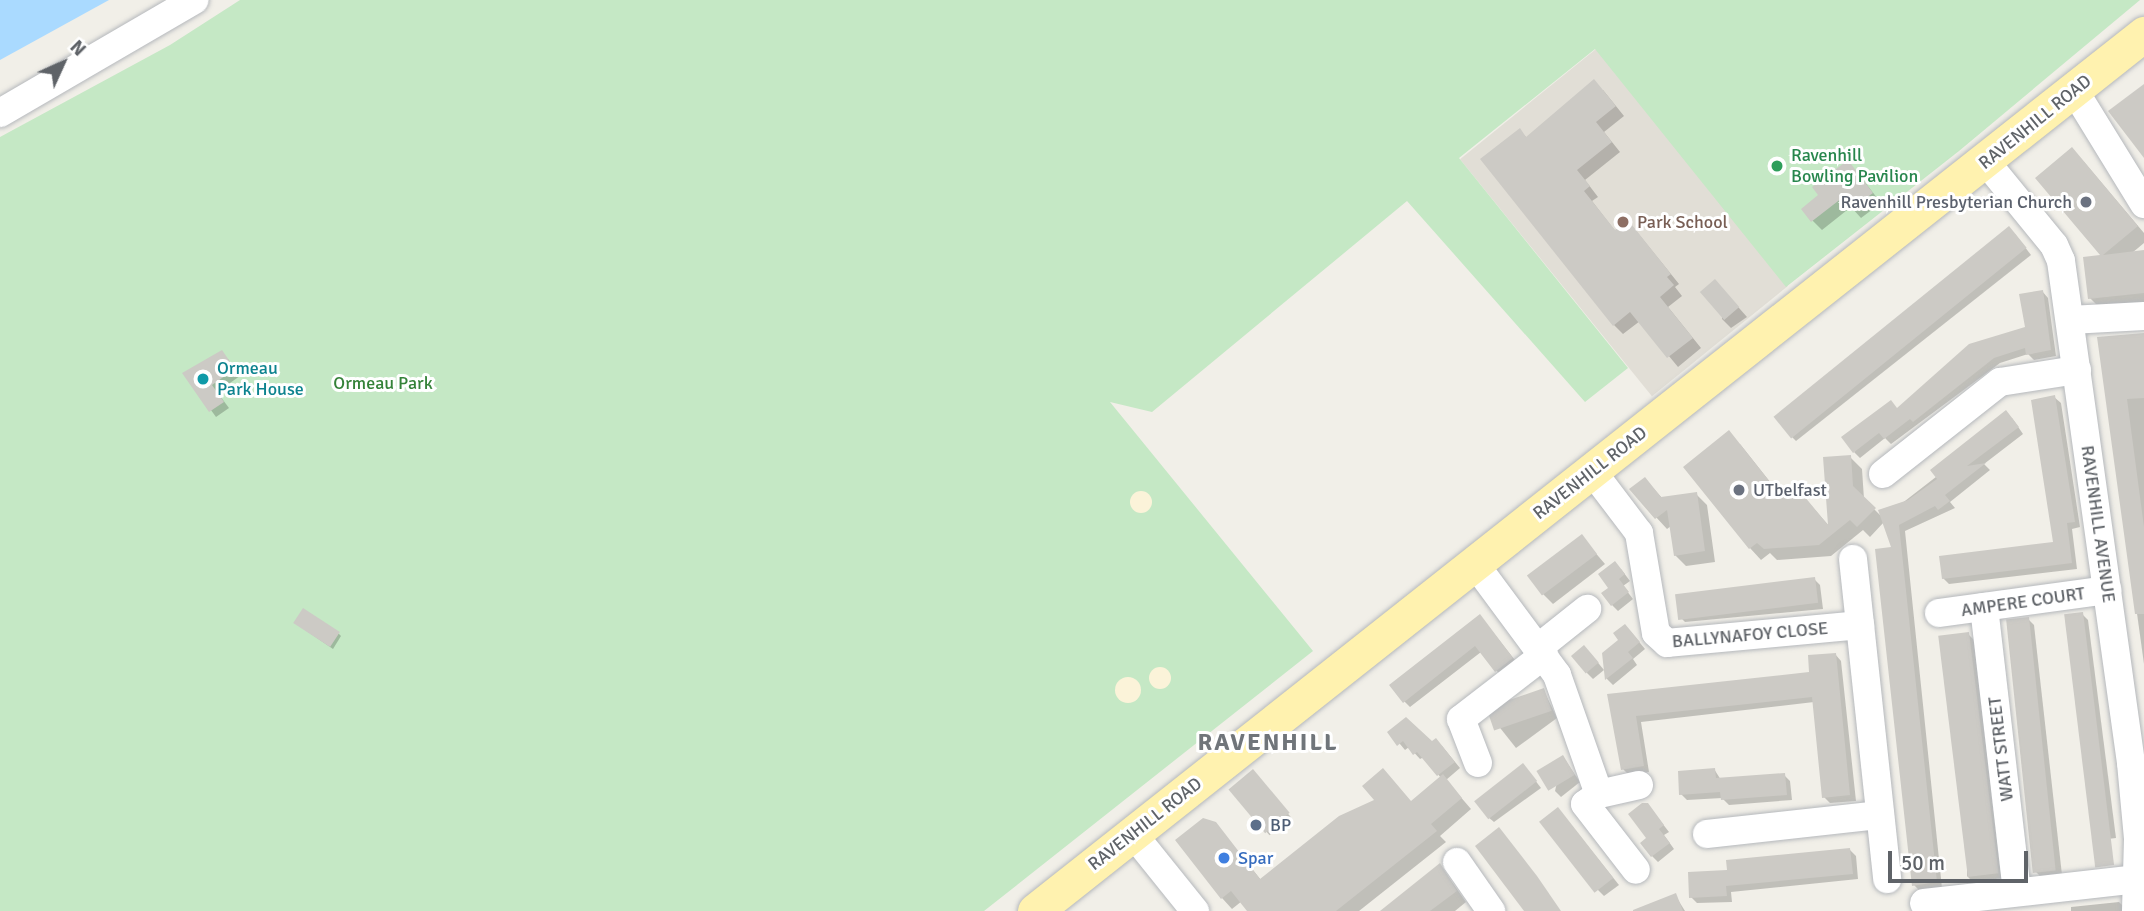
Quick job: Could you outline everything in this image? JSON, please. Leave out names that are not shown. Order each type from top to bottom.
[{"type":"main road","name":"RAVENHILL ROAD","points":[[1035,911],[1986,162],[2144,34]]},
{"type":"street","points":[[0,113],[194,0]]},
{"type":"street","points":[[2074,90],[2144,204]]},
{"type":"street","name":"RAVENHILL AVENUE","points":[[1986,162],[2054,245],[2070,320],[2141,839],[2136,911]]},
{"type":"street","points":[[2070,320],[2144,316]]},
{"type":"street","points":[[1883,474],[2000,382],[2077,370]]},
{"type":"street","name":"BALLYNAFOY CLOSE","points":[[1592,471],[1639,533],[1656,633],[1667,643],[1860,625]]},
{"type":"street","points":[[1853,559],[1887,879]]},
{"type":"street","points":[[1475,564],[1541,652],[1565,692],[1599,794]]},
{"type":"street","name":"AMPERE COURT","points":[[1939,613],[2107,590]]},
{"type":"street","name":"WATT STREET","points":[[1984,607],[2017,891]]},
{"type":"street","points":[[1478,763],[1461,719],[1541,652],[1587,609]]},
{"type":"street","points":[[1636,870],[1585,804],[1599,794],[1639,785]]},
{"type":"street","points":[[1707,834],[1880,815]]},
{"type":"street","points":[[1133,834],[1195,911]]},
{"type":"street","points":[[1457,862],[1489,910]]},
{"type":"street","points":[[1915,908],[2017,891],[2138,879]]},
{"type":"shaded area","name":"Park School","points":[[1596,49],[1788,286],[1652,396],[1460,159]]},
{"type":"green space","name":"Ormeau Park","points":[[240,0],[2140,0],[1959,151],[1786,287],[1595,49],[1459,158],[1628,368],[1585,402],[1407,201],[1152,412],[1110,402],[1313,651],[984,911],[0,911],[0,137],[170,45]]},
{"type":"sand","points":[[1141,491],[1149,494],[1152,502],[1149,510],[1141,513],[1133,510],[1130,502],[1133,494]]},
{"type":"sand","points":[[1160,667],[1168,670],[1171,678],[1168,686],[1160,689],[1152,686],[1149,678],[1152,670]]},
{"type":"sand","points":[[1128,677],[1137,681],[1141,690],[1137,699],[1128,703],[1119,699],[1115,690],[1119,681]]},
{"type":"water","points":[[0,0],[109,0],[0,60]]},
{"type":"building","points":[[1594,79],[1616,106],[1596,122],[1612,142],[1577,170],[1590,186],[1584,191],[1615,230],[1628,220],[1671,274],[1667,277],[1674,285],[1660,297],[1693,338],[1667,358],[1630,312],[1613,326],[1480,159],[1520,128],[1526,137]]},
{"type":"building","points":[[2144,84],[2144,158],[2108,111]]},
{"type":"building","name":"Ravenhill Presbyterian Church","points":[[2072,147],[2138,226],[2103,255],[2144,250],[2144,293],[2088,299],[2083,257],[2100,255],[2035,178]]},
{"type":"building","points":[[1848,160],[1873,193],[1851,209],[1842,198],[1811,222],[1801,209],[1818,195],[1812,187]]},
{"type":"building","points":[[2009,226],[2027,248],[1791,438],[1774,417]]},
{"type":"building","points":[[1715,279],[1739,307],[1724,320],[1700,292]]},
{"type":"building","points":[[2043,290],[2051,350],[2026,355],[2025,348],[1994,358],[1913,422],[1910,419],[1884,439],[1879,433],[1853,453],[1841,437],[1891,400],[1897,408],[1969,344],[2025,327],[2019,294]]},
{"type":"building","points":[[2144,333],[2144,398],[2127,399],[2144,527],[2144,614],[2135,614],[2097,337]]},
{"type":"building","name":"Ormeau Park House","points":[[222,350],[235,369],[212,385],[224,402],[209,412],[182,373]]},
{"type":"building","points":[[2055,395],[2075,522],[2067,523],[2072,563],[1942,579],[1939,556],[2053,542],[2031,400]]},
{"type":"building","points":[[2006,410],[2019,427],[1967,466],[1986,463],[1945,495],[1950,501],[1938,510],[1935,506],[1899,525],[1937,882],[1912,886],[1875,549],[1891,547],[1878,510],[1908,500],[1937,479],[1930,470]]},
{"type":"building","name":"UTbelfast","points":[[1729,430],[1781,496],[1795,485],[1828,525],[1823,457],[1851,455],[1853,486],[1876,508],[1857,527],[1850,520],[1819,545],[1764,549],[1757,543],[1749,549],[1683,467]]},
{"type":"building","points":[[1645,477],[1661,497],[1697,492],[1705,551],[1674,556],[1667,510],[1655,519],[1629,489]]},
{"type":"building","points":[[1582,534],[1597,554],[1542,595],[1527,576]]},
{"type":"building","points":[[1615,561],[1625,574],[1619,579],[1629,592],[1611,606],[1601,593],[1608,588],[1598,574]]},
{"type":"building","points":[[1815,577],[1818,603],[1678,620],[1675,594]]},
{"type":"building","points":[[303,608],[340,632],[330,647],[293,623]]},
{"type":"building","points":[[2083,612],[2114,865],[2095,867],[2064,614]]},
{"type":"building","points":[[1480,614],[1513,658],[1495,672],[1475,646],[1403,703],[1389,685]]},
{"type":"building","points":[[2029,617],[2056,871],[2033,873],[2006,619]]},
{"type":"building","points":[[1625,624],[1640,642],[1628,652],[1633,658],[1605,680],[1602,653],[1618,640],[1613,633]]},
{"type":"building","points":[[1969,632],[1999,873],[1968,877],[1938,636]]},
{"type":"building","points":[[1584,645],[1599,663],[1586,674],[1571,656]]},
{"type":"building","points":[[1836,653],[1850,795],[1822,798],[1812,697],[1636,716],[1644,766],[1621,770],[1607,694],[1809,672],[1808,655]]},
{"type":"building","points":[[1544,688],[1552,711],[1494,731],[1486,708]]},
{"type":"building","points":[[1406,717],[1432,741],[1436,738],[1455,762],[1437,776],[1417,752],[1413,755],[1403,741],[1397,746],[1387,732]]},
{"type":"building","points":[[1563,755],[1575,775],[1548,791],[1536,771]]},
{"type":"building","points":[[1523,763],[1537,781],[1488,819],[1474,801]]},
{"type":"building","points":[[1383,768],[1411,801],[1443,774],[1462,798],[1431,824],[1437,831],[1336,911],[1247,911],[1231,891],[1221,899],[1175,840],[1203,818],[1216,822],[1260,879],[1339,816],[1374,800],[1362,786]]},
{"type":"building","points":[[1715,768],[1716,778],[1785,773],[1787,795],[1721,800],[1720,792],[1679,795],[1678,771]]},
{"type":"building","points":[[1253,769],[1290,813],[1265,833],[1228,790]]},
{"type":"building","points":[[1642,803],[1648,803],[1664,825],[1659,829],[1670,843],[1651,857],[1640,843],[1646,838],[1628,814]]},
{"type":"building","points":[[1558,807],[1613,878],[1594,893],[1539,822]]},
{"type":"building","points":[[1499,827],[1561,911],[1524,911],[1475,846]]},
{"type":"building","points":[[1850,848],[1853,874],[1726,886],[1727,896],[1689,898],[1688,872],[1727,870],[1726,860]]},
{"type":"building","points":[[1440,863],[1457,891],[1430,911],[1380,911]]},
{"type":"building","points":[[1676,893],[1683,911],[1633,911],[1633,910]]},
{"type":"place","name":"Ravenhill Bowling Pavilion","points":[[1777,166]]},
{"type":"place","name":"Ravenhill Presbyterian Church","points":[[2086,202]]},
{"type":"place","name":"Park School","points":[[1623,222]]},
{"type":"place","name":"Ormeau Park House","points":[[203,379]]},
{"type":"place","name":"UTbelfast","points":[[1739,490]]},
{"type":"place","name":"BP","points":[[1256,825]]},
{"type":"place","name":"Spar","points":[[1224,858]]},
{"type":"district","name":"RAVENHILL","points":[[1268,743]]}]
